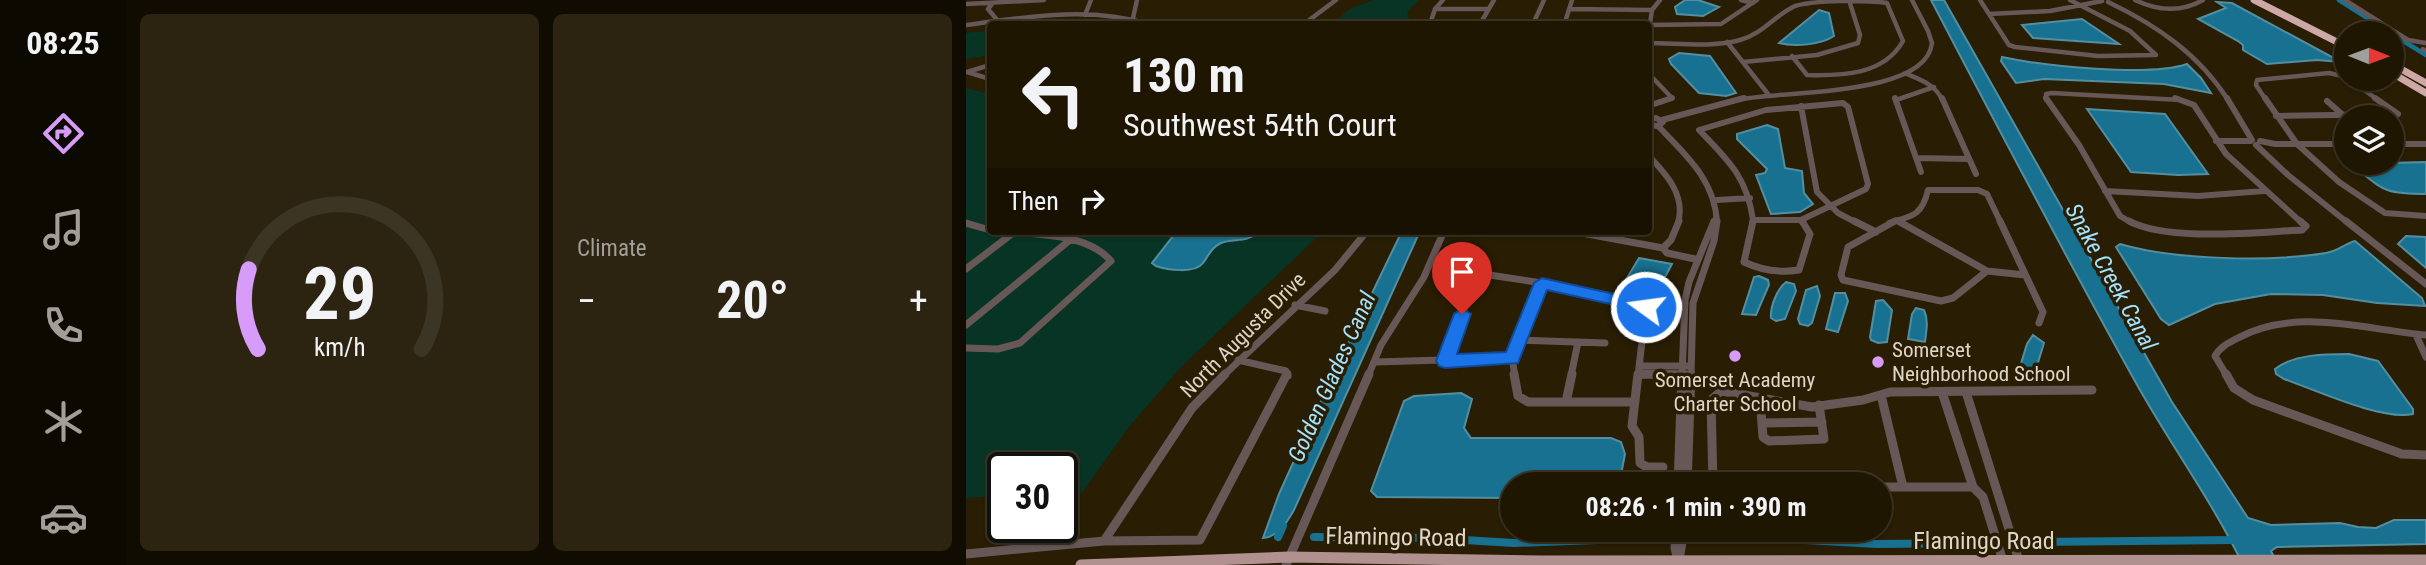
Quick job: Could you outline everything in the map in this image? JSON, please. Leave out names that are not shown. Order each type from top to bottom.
[{"type":"highway","points":[[2253,0],[2334,40]]},
{"type":"highway","points":[[2267,0],[2334,33]]},
{"type":"highway","points":[[2404,71],[2426,83]]},
{"type":"highway","points":[[2404,80],[2426,93]]},
{"type":"main road","name":"Flamingo Road","points":[[1081,565],[1287,561],[2020,564],[2426,560]]},
{"type":"street","points":[[966,4],[1044,0]]},
{"type":"street","points":[[1085,15],[1091,0]]},
{"type":"street","points":[[1133,18],[1137,0]]},
{"type":"street","points":[[1308,21],[1336,0]]},
{"type":"street","points":[[1431,21],[1435,9],[1443,0]]},
{"type":"street","points":[[1482,21],[1494,0]]},
{"type":"street","points":[[1534,21],[1544,0]]},
{"type":"street","points":[[1565,21],[1572,0]]},
{"type":"street","points":[[1650,21],[1652,10],[1660,0]]},
{"type":"street","points":[[1741,0],[1755,1]]},
{"type":"street","points":[[1652,121],[1660,123],[1768,94],[1873,84],[1907,74],[1919,65],[1931,50],[1931,38],[1912,0]]},
{"type":"street","points":[[1980,0],[2009,45],[2015,47],[2098,55],[2156,55],[2142,40],[2122,26],[2070,0]]},
{"type":"street","points":[[2135,0],[2154,9],[2170,10],[2203,0]]},
{"type":"street","points":[[2345,0],[2425,47]]},
{"type":"street","points":[[1652,26],[1718,25],[1755,1]]},
{"type":"street","points":[[1743,62],[1846,50],[1858,43],[1860,35],[1849,1]]},
{"type":"street","points":[[1652,43],[1727,42],[1757,34],[1804,2],[1849,1],[1887,3],[1903,41],[1896,55],[1876,66],[1845,73],[1807,75],[1792,56]]},
{"type":"street","points":[[1989,14],[2035,13],[2104,1],[2157,28],[2192,55],[2220,86],[2257,143],[2288,175],[2426,284]]},
{"type":"street","points":[[992,4],[988,9],[998,21],[1085,15],[1133,18],[1140,21]]},
{"type":"street","points":[[1435,9],[1489,9]]},
{"type":"street","points":[[1569,9],[1652,10]]},
{"type":"street","points":[[966,25],[987,22]]},
{"type":"street","points":[[1727,42],[1768,94]]},
{"type":"street","points":[[987,66],[967,72],[987,78]]},
{"type":"street","points":[[1907,74],[1939,92],[1976,174]]},
{"type":"street","points":[[2334,74],[2267,77],[2257,80],[2256,85],[2297,144],[2339,182],[2377,209],[2393,215],[2426,216]]},
{"type":"street","points":[[1652,80],[1672,98],[1652,105]]},
{"type":"street","points":[[1921,172],[1895,98],[1934,87]]},
{"type":"street","points":[[2368,91],[2388,105]]},
{"type":"street","points":[[2046,94],[2177,98],[2188,101],[2216,141],[2264,191],[2306,226],[2302,230],[2282,231],[2146,229],[2129,224],[2120,216],[2105,191],[2079,145],[2046,101],[2046,94]]},
{"type":"street","points":[[2327,101],[2334,107]]},
{"type":"street","points":[[1753,220],[1801,220],[1867,187],[1848,107],[1843,103],[1766,110],[1699,130],[1732,164],[1744,182],[1750,198],[1753,220],[1744,262],[1752,266],[1790,272],[1799,270],[1810,234],[1801,220]]},
{"type":"street","points":[[1801,106],[1817,192],[1830,207],[1876,232]]},
{"type":"street","points":[[2276,116],[2334,116]]},
{"type":"street","points":[[1660,123],[1709,183],[1717,203],[1714,243],[1695,287],[1679,472]]},
{"type":"street","points":[[2216,141],[2334,144]]},
{"type":"street","points":[[2404,144],[2426,144]]},
{"type":"street","points":[[1916,158],[1968,159]]},
{"type":"street","points":[[1592,235],[1655,248],[1663,248],[1669,243],[1681,218],[1680,198],[1672,182],[1652,160]]},
{"type":"street","points":[[1987,271],[1948,300],[1843,280],[1841,275],[1848,247],[1889,222],[1914,216],[1921,210],[1928,190],[1984,191],[2043,312],[2039,323]]},
{"type":"street","points":[[2105,191],[2198,196],[2264,191]]},
{"type":"street","points":[[1717,203],[1750,198]]},
{"type":"street","points":[[1898,221],[1987,271],[2025,275]]},
{"type":"street","points":[[966,223],[987,229]]},
{"type":"street","points":[[966,269],[1010,235]]},
{"type":"street","points":[[966,348],[998,349],[1020,343],[1102,271],[1111,257],[1101,250],[1070,240],[1029,235]]},
{"type":"street","name":"North Augusta Drive","points":[[1104,541],[1192,408],[1238,360],[1335,270],[1364,235]]},
{"type":"street","points":[[1287,561],[1381,345],[1424,277],[1442,235]]},
{"type":"street","points":[[1613,239],[1616,235]]},
{"type":"street","points":[[966,325],[1070,240]]},
{"type":"street","points":[[1663,248],[1667,253],[1695,259]]},
{"type":"street","points":[[1445,361],[1471,290],[1483,274],[1542,283],[1646,307],[1632,426],[1639,437],[1640,463],[1647,467],[1663,467]]},
{"type":"street","points":[[1542,283],[1512,358],[1518,396],[1522,400],[1635,402]]},
{"type":"street","points":[[1295,305],[1325,311]]},
{"type":"street","points":[[2426,335],[2342,324],[2284,324],[2260,328],[2236,338],[2216,352],[2215,356],[2242,394],[2402,454],[2426,455]]},
{"type":"street","points":[[2416,335],[2426,357]]},
{"type":"street","points":[[1517,340],[1605,343]]},
{"type":"street","points":[[1566,402],[1578,342]]},
{"type":"street","points":[[1375,362],[1512,358]]},
{"type":"street","points":[[966,554],[1104,541],[1200,540],[1288,376],[1286,370],[1238,360]]},
{"type":"street","points":[[1639,370],[1687,371]]},
{"type":"street","points":[[1687,371],[1687,472]]},
{"type":"street","points":[[1713,472],[1711,400],[1715,394],[1730,391],[1797,407],[1890,392],[2091,390]]},
{"type":"street","points":[[1942,392],[1973,487],[1983,497],[2003,564]]},
{"type":"street","points":[[1966,392],[2020,564]]},
{"type":"street","points":[[1881,395],[1903,487]]},
{"type":"street","points":[[1760,399],[1765,440],[1821,440],[1826,437],[1819,405]]},
{"type":"street","points":[[1762,423],[1822,422]]},
{"type":"street","points":[[1892,487],[1973,487]]},
{"type":"street","points":[[1675,542],[1679,563]]},
{"type":"street","points":[[1679,563],[1684,542]]},
{"type":"green space","points":[[1373,0],[1419,0],[1407,12],[1409,18],[1406,21],[1336,21],[1350,9]]},
{"type":"green space","points":[[987,30],[987,56],[966,59],[966,33]]},
{"type":"green space","points":[[966,88],[987,93],[987,235],[1320,235],[1179,369],[1128,428],[1082,493],[1078,493],[1078,452],[987,452],[987,497],[966,498]]},
{"type":"water","points":[[1685,0],[1698,0],[1719,7],[1703,16],[1677,14],[1675,7]]},
{"type":"water","points":[[1931,0],[1944,0],[2172,402],[2248,518],[2271,525],[2340,523],[2376,528],[2394,520],[2426,520],[2426,544],[2277,547],[2271,551],[2278,565],[2243,565],[2218,518],[2149,406]]},
{"type":"water","points":[[2217,2],[2232,3],[2334,58],[2334,61],[2267,64],[2243,50],[2243,45],[2238,41],[2198,19],[2226,8]]},
{"type":"water","points":[[1819,10],[1829,13],[1834,36],[1807,44],[1779,43]]},
{"type":"water","points":[[2082,19],[2119,44],[2033,38],[2022,25]]},
{"type":"water","points":[[1679,53],[1710,56],[1736,93],[1726,96],[1699,93],[1671,64],[1669,59]]},
{"type":"water","points":[[2002,57],[2069,67],[2123,70],[2170,68],[2187,64],[2211,93],[2164,84],[2044,79],[2016,83],[2001,61]]},
{"type":"water","points":[[2087,109],[2165,114],[2208,174],[2131,172]]},
{"type":"water","points":[[1767,125],[1778,129],[1785,168],[1802,171],[1804,193],[1813,204],[1800,212],[1771,214],[1756,175],[1765,173],[1767,169],[1737,139],[1737,134]]},
{"type":"water","points":[[2426,162],[2426,194],[2384,189],[2364,175],[2404,175],[2404,163]]},
{"type":"water","points":[[1174,235],[1254,235],[1221,243],[1194,269],[1174,270],[1152,263]]},
{"type":"water","points":[[1400,235],[1418,235],[1294,510],[1278,532],[1263,538],[1279,494]]},
{"type":"water","points":[[2406,236],[2426,237],[2426,268],[2398,244]]},
{"type":"water","points":[[2355,241],[2422,298],[2425,306],[2377,303],[2323,295],[2271,294],[2215,304],[2169,325],[2161,319],[2116,247],[2120,244],[2167,253],[2223,258],[2278,258],[2326,253]]},
{"type":"water","points":[[1639,258],[1672,264],[1656,294],[1624,290],[1624,283]]},
{"type":"water","points":[[1754,277],[1768,280],[1769,285],[1756,315],[1742,314]]},
{"type":"water","points":[[1786,282],[1794,284],[1796,291],[1785,319],[1776,321],[1771,318],[1773,304]]},
{"type":"water","points":[[1817,286],[1820,296],[1812,323],[1808,326],[1800,324],[1798,319],[1806,290]]},
{"type":"water","points":[[1835,293],[1845,293],[1848,301],[1838,332],[1826,329]]},
{"type":"water","points":[[1883,300],[1892,310],[1887,342],[1878,343],[1870,337],[1876,301]]},
{"type":"water","points":[[1916,308],[1924,310],[1926,314],[1925,342],[1908,339],[1912,314]]},
{"type":"water","points":[[2033,335],[2044,343],[2033,379],[2020,378],[2018,373],[2027,344]]},
{"type":"water","points":[[2349,354],[2378,361],[2413,409],[2413,414],[2400,415],[2367,409],[2276,374],[2275,369],[2291,360]]},
{"type":"water","points":[[1461,393],[1472,399],[1464,428],[1471,438],[1611,438],[1621,442],[1625,454],[1622,472],[1500,472],[1500,498],[1377,497],[1371,491],[1404,401],[1414,396]]},
{"type":"waterway","points":[[2339,0],[2372,21]]},
{"type":"waterway","points":[[2404,41],[2426,55]]},
{"type":"waterway","name":"Golden Glades Canal","points":[[1278,537],[1283,526]]},
{"type":"waterway","points":[[1314,537],[1541,542]]},
{"type":"waterway","points":[[2027,542],[2236,540]]},
{"type":"waterway","points":[[1841,542],[1985,543]]},
{"type":"place","name":"Somerset Academy Charter School","points":[[1735,356]]},
{"type":"place","name":"Somerset Neighborhood School","points":[[1878,362]]},
{"type":"route","points":[[1462,314],[1445,361],[1512,358],[1542,283],[1646,307]]},
{"type":"water label","name":"Snake Creek Canal","points":[[2111,277]]}]
